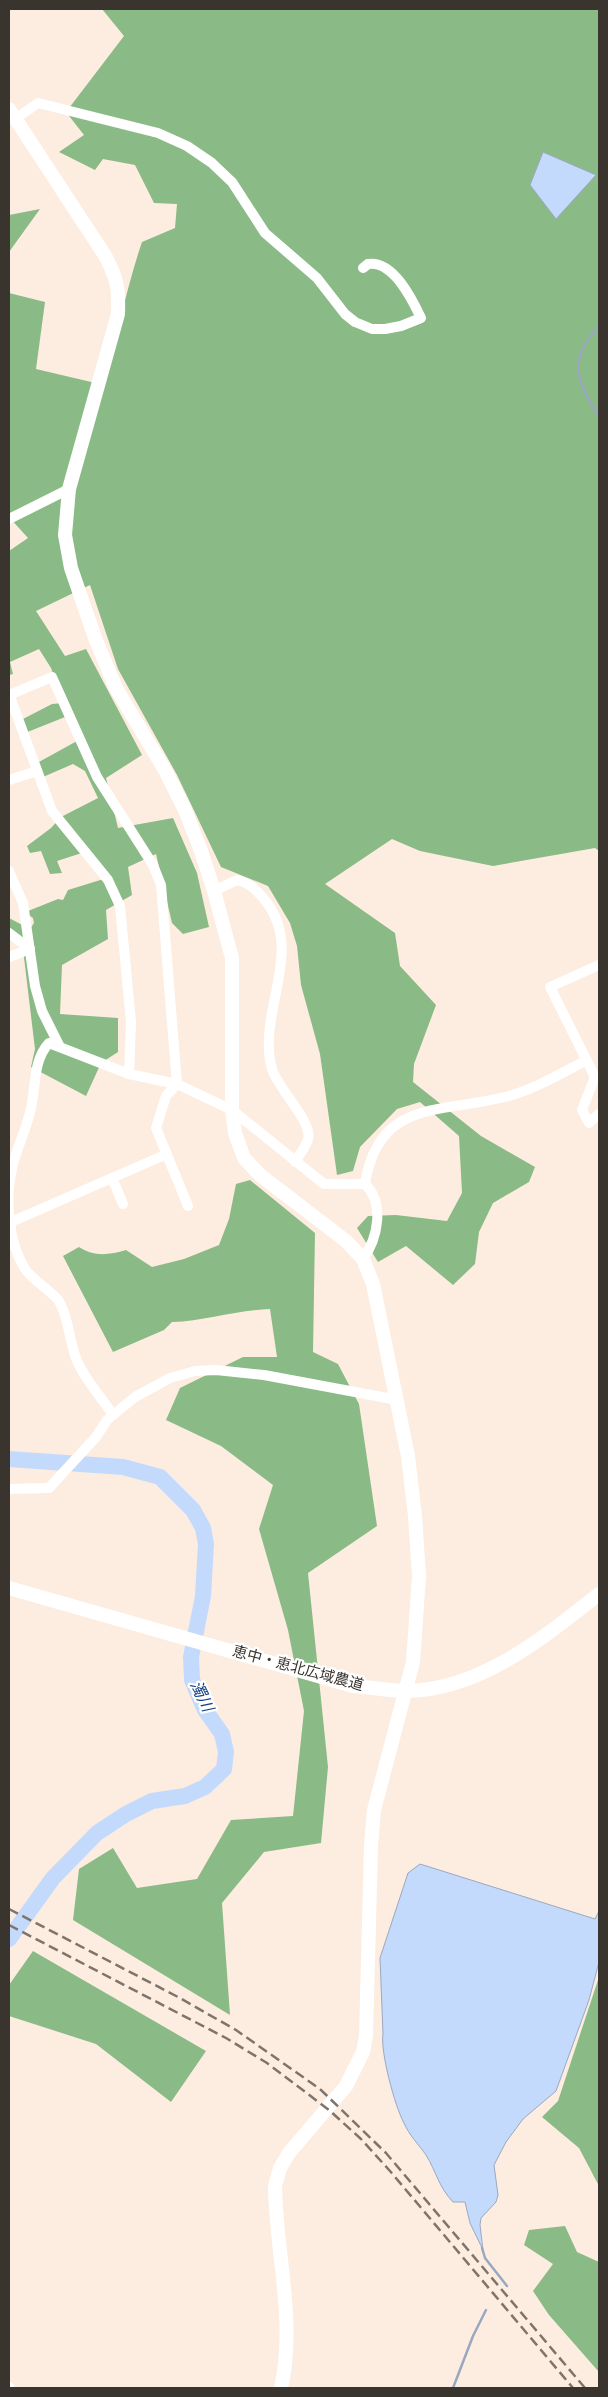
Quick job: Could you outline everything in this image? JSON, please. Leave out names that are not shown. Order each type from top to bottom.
[{"type":"street","points":[[281,2388],[288,2348],[275,2186],[280,2168],[312,2124],[346,2086],[356,2070],[366,2036],[371,1846],[374,1810],[386,1760],[407,1691],[413,1662],[419,1576],[415,1516],[398,1400],[373,1284],[363,1259],[346,1241],[260,1175],[244,1158],[235,1133],[232,1110],[232,958],[214,891],[201,850],[185,810],[166,772],[116,688],[95,638],[71,568],[65,535],[69,489],[118,314],[119,288],[114,271],[104,254],[12,114],[38,103],[158,133],[186,146],[212,163],[232,182],[265,233],[317,278],[345,314],[372,329],[401,326],[421,318],[403,283],[378,265],[368,264],[363,268]]},
{"type":"street","points":[[9,519],[69,489]]},
{"type":"street","points":[[130,1074],[131,1022],[120,906],[108,880],[52,811],[9,695],[52,677],[97,777],[153,865],[162,885],[176,1084],[166,1096],[156,1128],[188,1206]]},
{"type":"street","points":[[9,780],[37,771]]},
{"type":"street","points":[[9,871],[23,903],[35,986],[42,1011],[58,1045]]},
{"type":"street","points":[[214,891],[237,880],[249,883],[268,905],[281,932],[282,966],[269,1024],[270,1045],[272,1068],[278,1084],[297,1109],[309,1131],[308,1140],[295,1162]]},
{"type":"street","points":[[9,933],[30,949]]},
{"type":"street","points":[[9,957],[30,949]]},
{"type":"street","points":[[599,965],[550,987],[594,1077],[592,1088],[582,1110],[589,1123],[599,1114]]},
{"type":"street","points":[[114,1415],[76,1360],[66,1318],[59,1301],[41,1286],[25,1268],[15,1245],[11,1222],[12,1170],[31,1109],[36,1070],[49,1043],[130,1074],[176,1084],[232,1110],[324,1184],[365,1184],[374,1193],[377,1201],[372,1246],[363,1259]]},
{"type":"street","points":[[365,1184],[374,1150],[390,1129],[401,1121],[433,1109],[463,1106],[508,1096],[546,1082],[585,1061]]},
{"type":"street","points":[[11,1222],[167,1154]]},
{"type":"street","points":[[112,1178],[123,1204]]},
{"type":"street","points":[[9,1489],[49,1488],[96,1437],[107,1420],[135,1397],[170,1378],[194,1371],[216,1370],[264,1375],[398,1400]]},
{"type":"street","name":"恵中・恵北広域農道","points":[[9,1588],[353,1686],[407,1691],[466,1679],[508,1659],[599,1594]]},
{"type":"green space","points":[[102,9],[599,9],[599,851],[595,848],[493,866],[420,851],[392,839],[325,884],[395,933],[400,966],[436,1005],[414,1064],[413,1082],[481,1136],[535,1167],[529,1182],[493,1203],[479,1232],[475,1264],[453,1285],[406,1246],[378,1262],[357,1228],[368,1216],[396,1215],[447,1221],[462,1193],[459,1136],[420,1102],[397,1109],[360,1147],[353,1171],[337,1175],[320,1054],[301,985],[297,946],[290,923],[268,886],[221,867],[177,775],[118,669],[90,585],[36,611],[65,656],[86,649],[142,755],[106,778],[118,828],[173,818],[197,873],[209,927],[183,934],[172,923],[156,854],[128,867],[132,895],[106,910],[108,939],[62,965],[60,1014],[118,1018],[118,1052],[101,1063],[86,1096],[31,1067],[35,1049],[22,941],[9,933],[9,918],[30,929],[34,923],[33,918],[26,913],[28,911],[58,899],[63,900],[68,890],[110,877],[88,851],[57,861],[62,873],[50,874],[41,851],[30,853],[27,846],[51,828],[61,817],[98,798],[85,771],[73,764],[43,777],[37,763],[77,741],[65,717],[25,733],[21,720],[52,704],[64,703],[51,668],[39,649],[10,662],[13,674],[9,675],[9,551],[28,538],[9,517],[9,293],[45,302],[36,369],[104,385],[126,295],[142,242],[175,228],[177,204],[154,203],[135,165],[103,159],[95,170],[59,152],[84,135],[66,112],[124,36]]},
{"type":"green space","points":[[40,209],[9,252],[9,215]]},
{"type":"green space","points":[[250,1180],[315,1233],[313,1352],[338,1364],[359,1404],[377,1526],[308,1573],[328,1767],[321,1843],[264,1852],[222,1903],[230,2015],[73,1920],[79,1869],[113,1848],[137,1888],[197,1879],[231,1820],[293,1816],[304,1711],[288,1630],[259,1529],[273,1485],[221,1446],[166,1420],[180,1388],[243,1357],[277,1357],[270,1309],[172,1322],[164,1330],[113,1352],[63,1256],[79,1247],[96,1254],[126,1250],[152,1267],[184,1259],[219,1245],[229,1219],[236,1184]]},
{"type":"green space","points":[[33,1951],[206,2051],[171,2102],[96,2044],[9,2016],[9,1985]]},
{"type":"green space","points":[[599,1977],[599,2186],[579,2148],[542,2117],[558,2101]]},
{"type":"green space","points":[[565,2226],[577,2252],[599,2262],[599,2372],[549,2315],[533,2291],[553,2264],[524,2245],[529,2230]]},
{"type":"water","points":[[543,152],[596,175],[556,219],[530,185]]},
{"type":"water","points":[[420,1864],[595,1919],[599,1911],[599,1962],[589,2000],[556,2091],[523,2119],[506,2142],[494,2165],[498,2195],[496,2202],[481,2218],[483,2250],[470,2223],[465,2202],[453,2202],[448,2196],[426,2155],[406,2127],[393,2092],[384,2053],[380,1958],[408,1873]]},
{"type":"waterway","points":[[599,326],[582,350],[578,371],[585,393],[599,417]]},
{"type":"waterway","name":"濁川","points":[[9,1459],[123,1467],[160,1477],[193,1510],[203,1528],[206,1544],[203,1596],[191,1657],[192,1680],[205,1710],[222,1734],[226,1752],[224,1769],[205,1787],[185,1796],[152,1801],[126,1814],[97,1833],[53,1878],[9,1939]]},
{"type":"waterway","points":[[482,2248],[485,2258],[507,2286]]},
{"type":"waterway","points":[[453,2388],[473,2336],[486,2310]]},
{"type":"railway","points":[[9,1909],[178,1997],[236,2030],[320,2089],[386,2153],[585,2388]]},
{"type":"railway","points":[[9,1925],[226,2038],[267,2063],[329,2110],[361,2139],[390,2171],[573,2388]]}]
